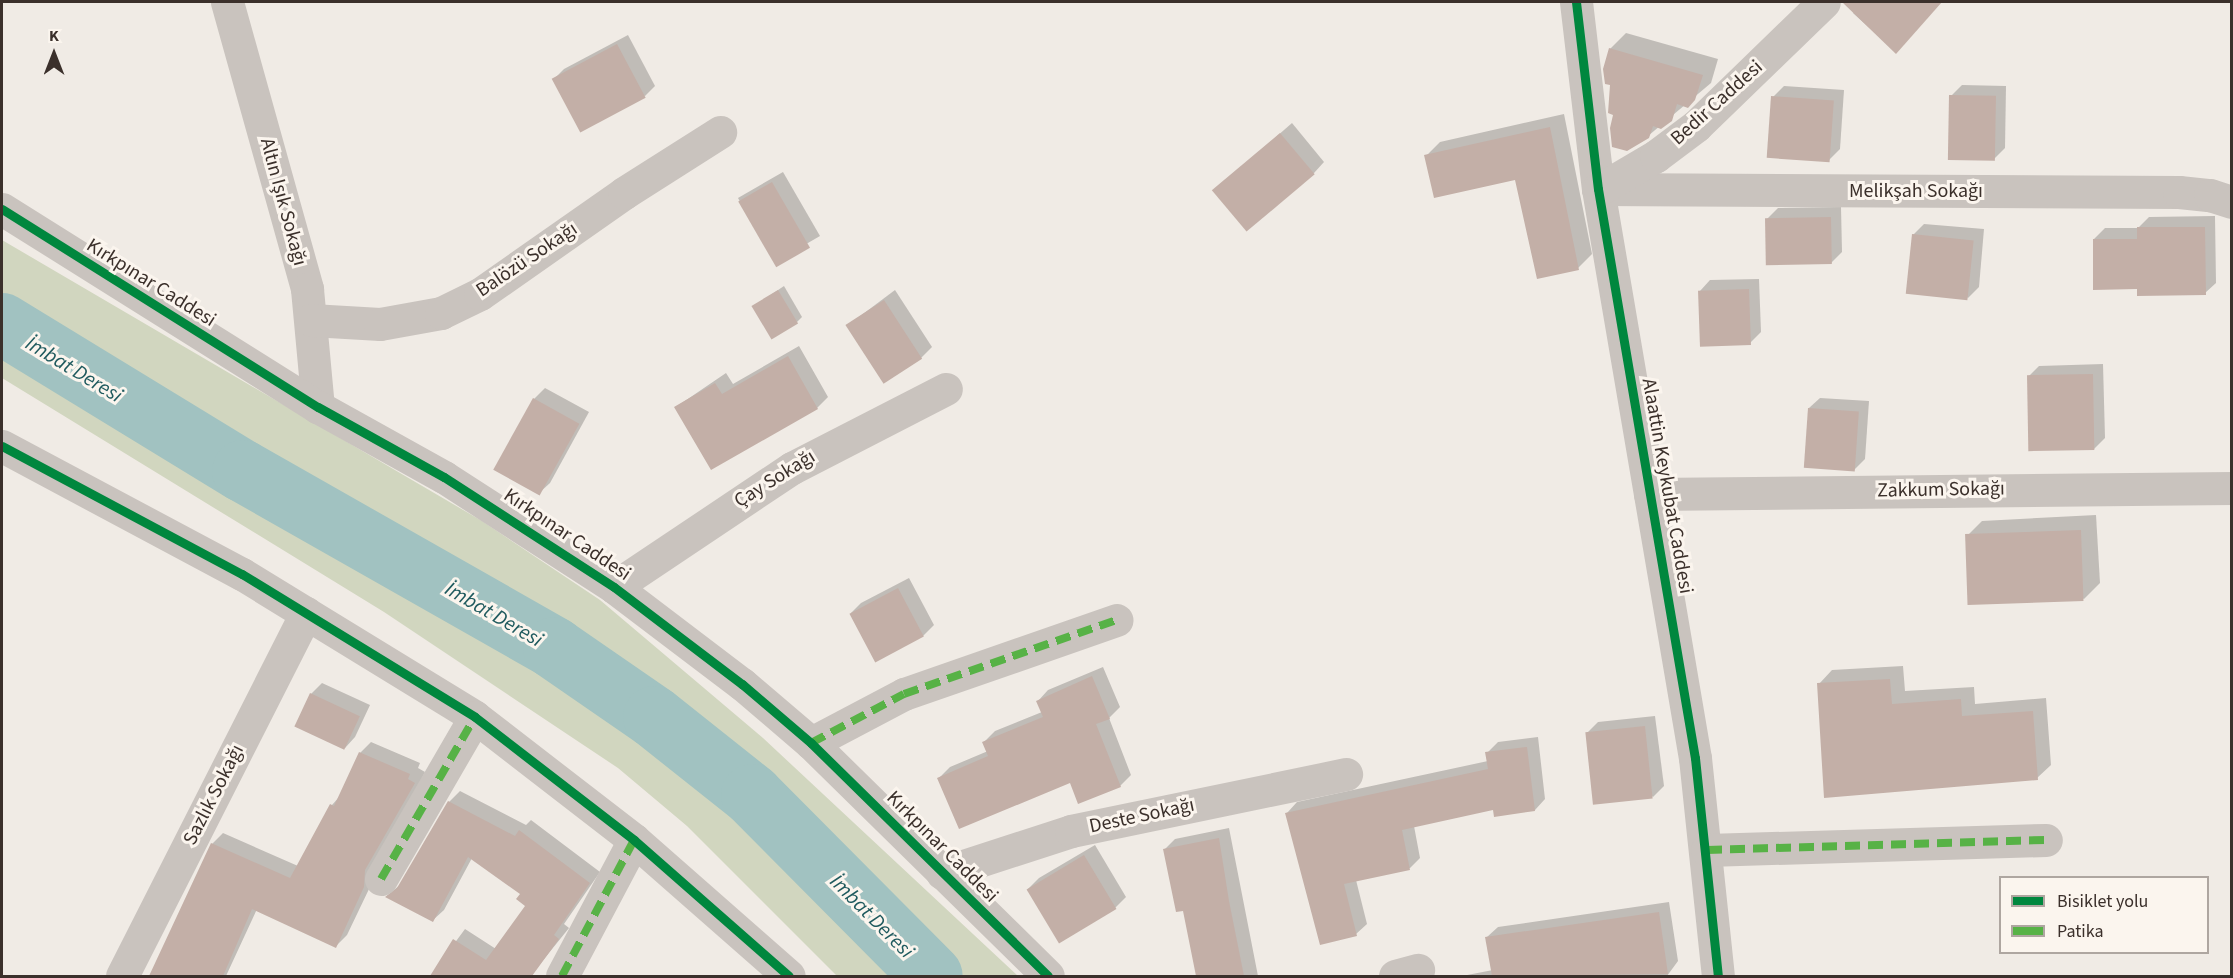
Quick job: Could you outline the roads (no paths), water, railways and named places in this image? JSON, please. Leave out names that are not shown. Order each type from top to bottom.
[{"type":"street","name":"Altın Işık Sokağı","points":[[227,2],[294,238],[311,320],[318,407]]},
{"type":"street","name":"Alaattin Keykubat Caddesi","points":[[1576,2],[1598,189],[1707,850],[1718,976]]},
{"type":"street","name":"Bedir Caddesi","points":[[1598,189],[1656,156],[1696,126],[1824,2]]},
{"type":"street","name":"Balözü Sokağı","points":[[311,320],[380,324],[441,313],[480,294],[624,193],[720,132]]},
{"type":"street","name":"Melikşah Sokağı","points":[[1598,189],[2179,192],[2210,195],[2232,202]]},
{"type":"street","name":"Kırkpınar Caddesi","points":[[2,209],[318,407],[444,477],[614,587],[742,684],[811,743],[1048,976]]},
{"type":"street","name":"Çay Sokağı","points":[[614,587],[792,468],[946,389]]},
{"type":"street","points":[[2,446],[242,574],[475,717],[634,840],[789,976]]},
{"type":"street","name":"Zakkum Sokağı","points":[[1650,494],[2232,488]]},
{"type":"street","name":"Sazlık Sokağı","points":[[122,976],[306,613]]},
{"type":"street","points":[[811,743],[904,694],[1117,620]]},
{"type":"street","points":[[381,879],[475,717]]},
{"type":"street","name":"Deste Sokağı","points":[[942,873],[1081,829],[1346,774]]},
{"type":"street","points":[[562,976],[634,840]]},
{"type":"street","points":[[1707,850],[2046,840]]},
{"type":"waterway","name":"İmbat Deresi","points":[[2,324],[243,471],[554,648],[654,717],[752,795],[932,976]]}]
